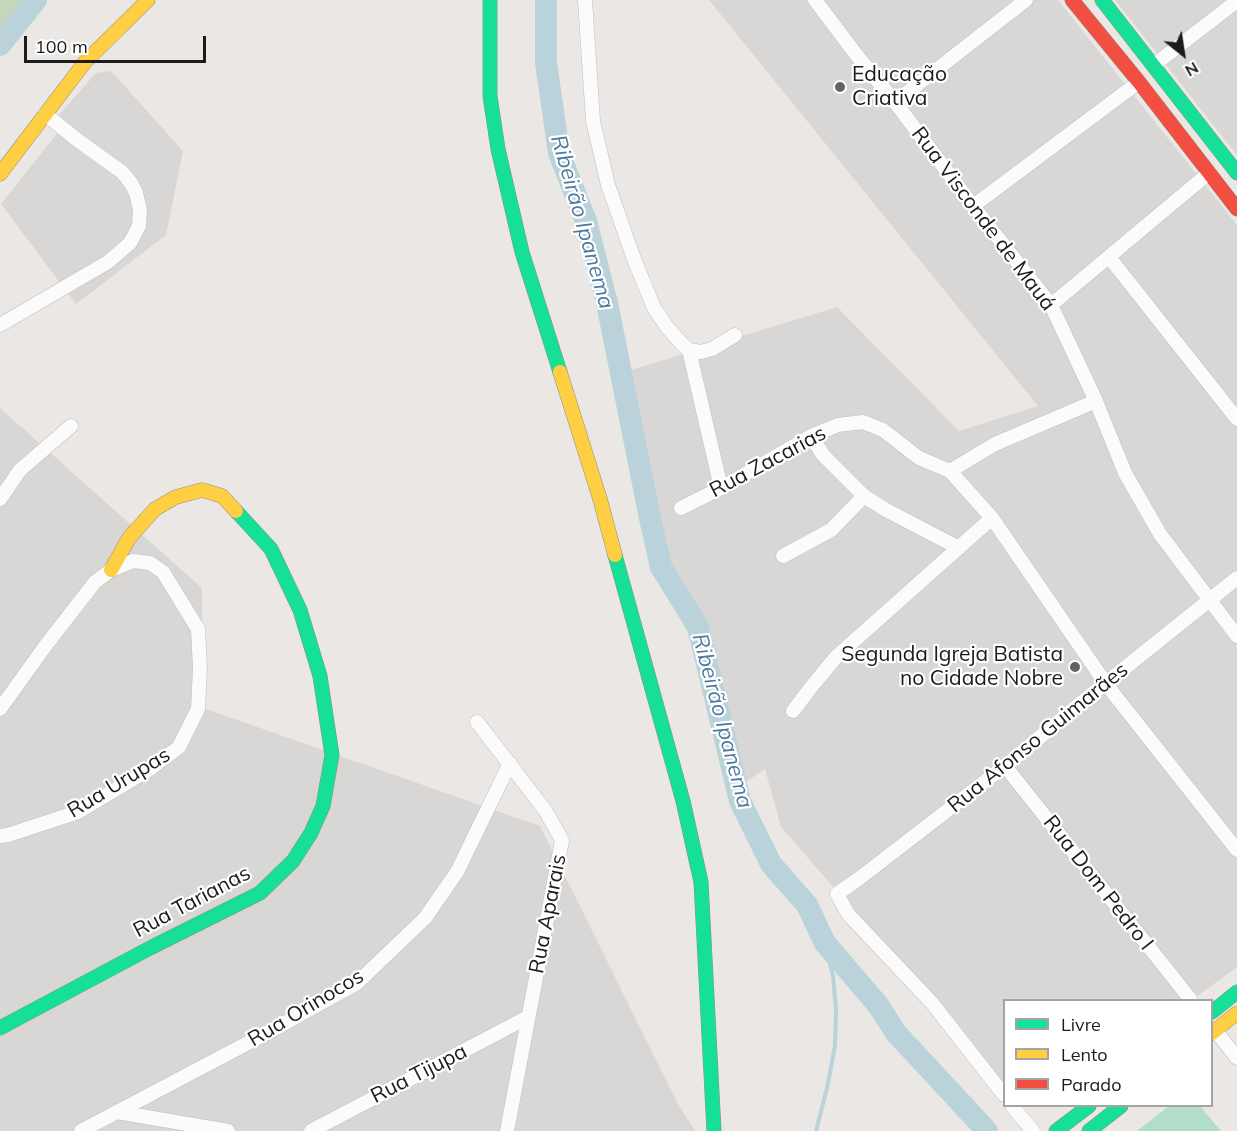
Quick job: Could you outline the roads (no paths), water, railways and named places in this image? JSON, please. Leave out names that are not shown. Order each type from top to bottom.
[{"type":"main road","points":[[0,174],[85,62],[148,0]]},
{"type":"main road","points":[[489,0],[490,96],[498,148],[522,252],[604,510],[683,801],[701,882],[714,1131]]},
{"type":"main road","points":[[1072,0],[1237,209]]},
{"type":"main road","points":[[1102,0],[1233,158],[1237,173]]},
{"type":"main road","name":"Rua Tarianas","points":[[0,1028],[150,948],[260,893],[293,861],[311,833],[323,806],[332,754],[320,676],[300,610],[272,549],[222,496],[202,490],[176,497],[155,509],[129,537],[111,570]]},
{"type":"main road","points":[[1213,1011],[1237,992]]},
{"type":"main road","points":[[1213,1031],[1237,1013]]},
{"type":"main road","points":[[1056,1131],[1088,1107]]},
{"type":"main road","points":[[1089,1131],[1120,1107]]},
{"type":"street","points":[[585,0],[593,121],[608,186],[654,308],[667,327],[689,350],[701,352],[712,349],[735,335]]},
{"type":"street","points":[[895,102],[1026,0]]},
{"type":"street","name":"Rua Visconde de Mauá","points":[[818,1],[858,57],[1052,305],[1096,401],[1125,473],[1160,534],[1237,636]]},
{"type":"street","points":[[1154,65],[1237,1]]},
{"type":"street","points":[[973,206],[1139,82]]},
{"type":"street","points":[[0,325],[108,262],[130,243],[139,226],[140,210],[136,193],[122,172],[45,114]]},
{"type":"street","points":[[1052,305],[1209,173]]},
{"type":"street","points":[[1109,257],[1237,419]]},
{"type":"street","points":[[689,350],[721,488]]},
{"type":"street","points":[[1096,401],[995,444],[950,471],[992,518],[1106,684],[1237,850]]},
{"type":"street","name":"Rua Zacarias","points":[[681,508],[721,488],[811,436],[838,425],[864,422],[883,430],[919,458],[950,471]]},
{"type":"street","points":[[0,499],[20,470],[71,426]]},
{"type":"street","points":[[811,436],[823,455],[864,496],[885,510],[959,548]]},
{"type":"street","points":[[783,556],[831,530],[864,496]]},
{"type":"street","points":[[793,711],[836,657],[992,518]]},
{"type":"street","name":"Rua Tarianas","points":[[0,709],[95,582],[111,570],[133,561],[150,563]]},
{"type":"street","name":"Rua Urupas","points":[[0,836],[78,812],[150,769],[179,747],[198,709],[200,668],[198,629],[162,572],[150,563]]},
{"type":"street","name":"Rua Afonso Guimarães","points":[[1003,1092],[932,1003],[848,914],[837,894],[1005,766],[1237,578]]},
{"type":"street","name":"Rua Aparais","points":[[477,722],[545,810],[562,840],[507,1131]]},
{"type":"street","name":"Rua Orinocos","points":[[81,1131],[357,983],[425,918],[457,872],[510,763]]},
{"type":"street","name":"Rua Dom Pedro I","points":[[1005,766],[1190,999]]},
{"type":"street","name":"Rua Tijupa","points":[[311,1131],[528,1017]]},
{"type":"street","points":[[1213,1031],[1237,1058]]},
{"type":"street","points":[[1013,1107],[1033,1131]]},
{"type":"street","points":[[117,1112],[228,1131]]},
{"type":"street","points":[[334,1131],[339,1116]]},
{"type":"waterway","name":"Ribeirão Ipanema","points":[[0,45],[36,0]]},
{"type":"waterway","name":"Ribeirão Ipanema","points":[[546,0],[546,63],[559,153],[586,221],[607,303],[661,567],[698,627],[740,801],[771,864],[807,905],[825,943],[878,1005],[896,1033],[987,1131]]},
{"type":"waterway","points":[[816,1131],[835,1046],[836,1010],[833,976],[825,943]]},
{"type":"place","name":"Educação Criativa","points":[[840,87]]},
{"type":"place","name":"Segunda Igreja Batista no Cidade Nobre","points":[[1075,667]]}]
